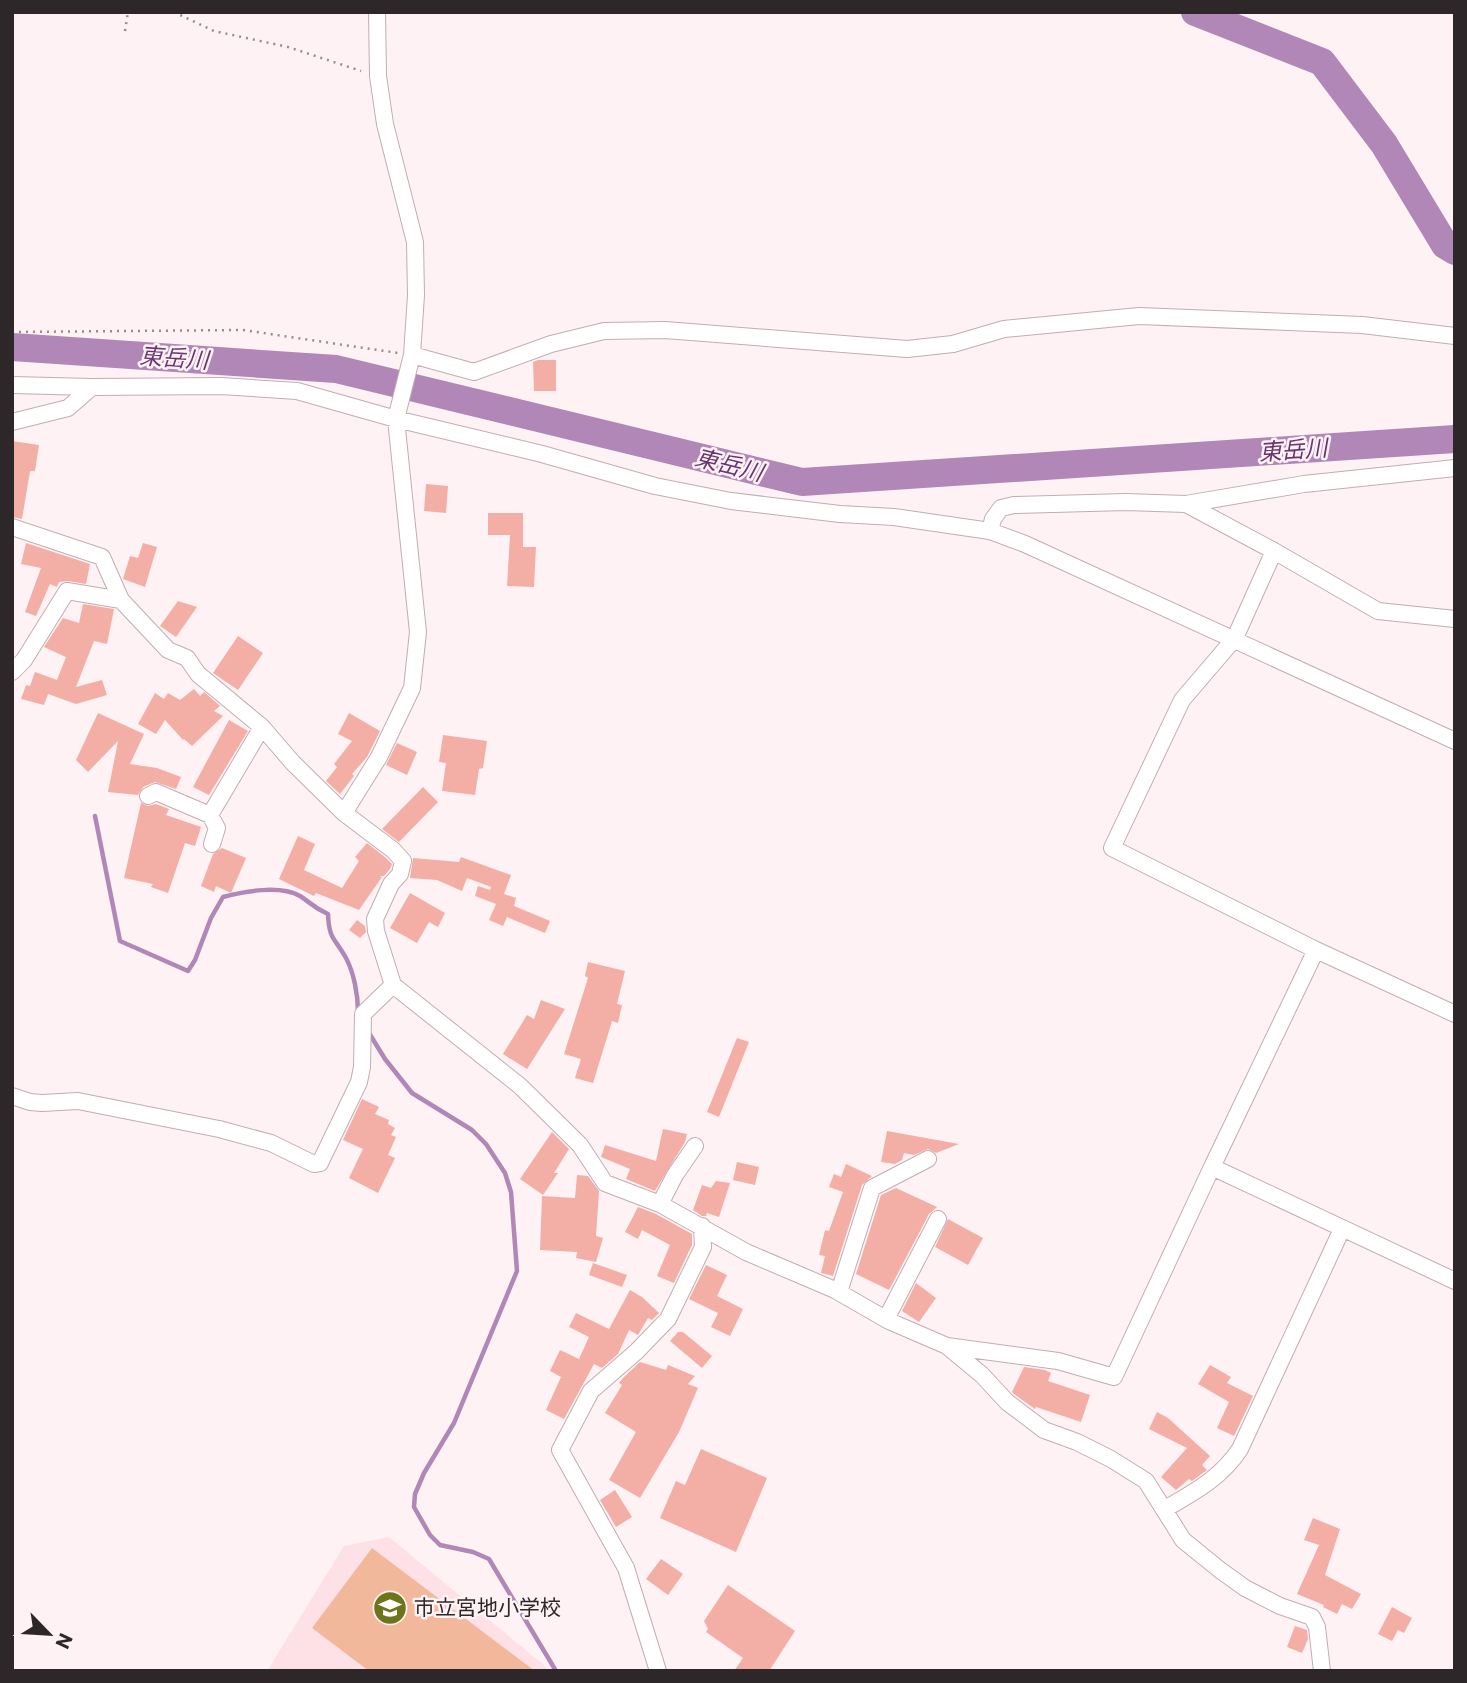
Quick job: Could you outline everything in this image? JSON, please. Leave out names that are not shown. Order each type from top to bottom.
[{"type":"street","points":[[344,813],[379,757],[412,688],[418,632],[396,418],[412,355],[416,295],[415,242],[385,124],[378,76],[377,12]]},
{"type":"street","points":[[412,355],[474,372],[551,344],[604,331],[665,330],[907,349],[953,344],[1004,329],[1139,316],[1362,325],[1455,336]]},
{"type":"street","points":[[12,385],[220,386],[297,391],[655,486],[731,501],[840,514],[894,517],[990,531],[1235,638],[1455,740]]},
{"type":"street","points":[[12,422],[68,408],[92,387]]},
{"type":"street","points":[[990,531],[993,519],[1001,508],[1014,505],[1186,503],[1304,484],[1455,468]]},
{"type":"street","points":[[1186,503],[1378,611],[1455,619]]},
{"type":"street","points":[[12,527],[102,557],[121,600],[168,650],[187,658],[198,674],[262,727],[293,763],[344,813],[393,850],[403,861],[400,874],[391,884],[375,919],[376,931],[393,985],[520,1086],[580,1145],[605,1183],[660,1204],[746,1252],[839,1292],[886,1319],[947,1346],[982,1375],[1007,1402],[1044,1430],[1111,1459],[1146,1481],[1183,1540],[1220,1570],[1257,1594],[1280,1606],[1312,1617],[1317,1627],[1322,1671]]},
{"type":"street","points":[[1274,551],[1235,638],[1182,701],[1112,848],[1316,950],[1455,1014]]},
{"type":"street","points":[[12,672],[23,660],[67,591],[121,600]]},
{"type":"street","points":[[210,816],[262,727]]},
{"type":"street","points":[[148,796],[156,792],[210,816],[217,828],[212,844]]},
{"type":"street","points":[[947,1346],[1058,1361],[1114,1377],[1316,950]]},
{"type":"street","points":[[12,1096],[42,1103],[78,1101],[206,1127],[271,1143],[314,1164],[320,1163],[359,1082],[362,1067],[363,1014],[393,985]]},
{"type":"street","points":[[660,1204],[675,1175],[695,1146]]},
{"type":"street","points":[[872,1188],[928,1159]]},
{"type":"street","points":[[1212,1167],[1455,1281]]},
{"type":"street","points":[[839,1292],[878,1172]]},
{"type":"street","points":[[886,1319],[938,1219]]},
{"type":"street","points":[[658,1671],[626,1569],[561,1450],[590,1391],[636,1352],[668,1319],[703,1247],[702,1226]]},
{"type":"street","points":[[1165,1509],[1211,1482],[1229,1466],[1240,1449],[1342,1229]]},
{"type":"path","points":[[125,31],[128,12]]},
{"type":"path","points":[[174,12],[214,31],[288,47],[378,76]]},
{"type":"path","points":[[12,332],[243,330],[412,355]]},
{"type":"shaded area","name":"市立宮地小学校","points":[[389,1537],[551,1671],[267,1671],[344,1546]]},
{"type":"shaded area","name":"市立宮地小学校","points":[[372,1548],[535,1671],[369,1671],[312,1628]]},
{"type":"building","points":[[556,360],[556,391],[534,391],[533,362]]},
{"type":"building","points":[[12,441],[39,445],[35,471],[30,471],[22,519],[12,517]]},
{"type":"building","points":[[426,484],[448,486],[446,513],[424,511]]},
{"type":"building","points":[[488,513],[523,513],[523,547],[536,547],[534,587],[507,586],[510,535],[488,535]]},
{"type":"building","points":[[26,543],[90,564],[86,584],[68,581],[59,582],[57,587],[50,584],[36,616],[25,612],[41,568],[21,564]]},
{"type":"building","points":[[143,543],[157,547],[145,587],[123,579],[130,556],[138,558]]},
{"type":"building","points":[[178,601],[197,607],[176,637],[160,626]]},
{"type":"building","points":[[83,604],[114,609],[107,644],[94,641],[76,687],[102,680],[107,695],[76,704],[48,694],[44,705],[21,699],[35,672],[57,680],[66,657],[44,647],[63,618],[79,623]]},
{"type":"building","points":[[238,636],[263,653],[238,690],[213,673]]},
{"type":"building","points":[[194,689],[200,696],[204,692],[218,704],[220,706],[214,711],[223,716],[192,746],[165,720],[156,734],[138,724],[155,693],[164,699],[168,693],[180,700]]},
{"type":"building","points":[[98,713],[144,734],[130,764],[157,768],[181,777],[176,789],[155,782],[143,787],[138,795],[108,792],[118,741],[88,772],[76,760]]},
{"type":"building","points":[[349,713],[380,731],[367,757],[340,794],[326,781],[337,767],[334,764],[352,741],[338,734]]},
{"type":"building","points":[[229,720],[248,731],[209,795],[193,787]]},
{"type":"building","points":[[443,735],[487,741],[475,795],[442,791],[446,763],[439,762]]},
{"type":"building","points":[[397,743],[417,752],[407,775],[386,765]]},
{"type":"building","points":[[423,787],[438,802],[399,842],[382,829]]},
{"type":"building","points":[[141,803],[148,806],[156,804],[169,809],[166,815],[201,827],[195,846],[185,843],[168,893],[151,887],[153,884],[124,878]]},
{"type":"building","points":[[298,836],[315,844],[304,870],[342,888],[359,861],[355,857],[367,843],[392,864],[384,876],[380,876],[382,877],[359,910],[316,893],[314,896],[279,879]]},
{"type":"building","points":[[222,848],[246,858],[231,893],[216,886],[214,892],[201,886],[213,854]]},
{"type":"building","points":[[461,857],[511,875],[504,894],[516,898],[514,906],[550,921],[545,933],[507,917],[503,926],[489,920],[496,904],[475,896],[478,886],[490,890],[491,887],[467,878],[462,891],[437,880],[410,878],[413,858],[459,862]]},
{"type":"building","points":[[410,893],[445,913],[438,927],[429,922],[417,943],[390,928]]},
{"type":"building","points":[[357,920],[365,926],[366,932],[360,938],[349,930]]},
{"type":"building","points":[[588,962],[625,971],[617,1004],[622,1005],[618,1023],[612,1021],[593,1083],[575,1078],[581,1059],[564,1054],[588,978],[585,976]]},
{"type":"building","points":[[541,1000],[565,1009],[527,1069],[503,1054],[527,1015],[534,1019]]},
{"type":"building","points":[[737,1038],[749,1042],[719,1117],[707,1112]]},
{"type":"building","points":[[362,1099],[379,1107],[375,1114],[389,1120],[388,1124],[395,1128],[391,1135],[396,1137],[388,1155],[395,1158],[378,1193],[349,1178],[363,1149],[343,1140]]},
{"type":"building","points":[[663,1129],[687,1134],[685,1142],[655,1191],[626,1179],[630,1169],[601,1157],[605,1145],[656,1161]]},
{"type":"building","points":[[887,1131],[959,1144],[936,1153],[928,1149],[914,1155],[904,1153],[902,1160],[895,1164],[881,1162]]},
{"type":"building","points":[[552,1132],[569,1149],[554,1173],[558,1173],[543,1195],[520,1179]]},
{"type":"building","points":[[737,1162],[759,1167],[755,1185],[733,1180]]},
{"type":"building","points":[[846,1164],[872,1176],[862,1185],[833,1276],[821,1273],[825,1256],[819,1255],[825,1230],[829,1231],[843,1192],[829,1187],[834,1174],[841,1177]]},
{"type":"building","points":[[577,1175],[588,1176],[599,1191],[596,1236],[603,1238],[596,1262],[576,1258],[577,1252],[540,1250],[542,1196],[575,1198]]},
{"type":"building","points":[[716,1181],[730,1183],[719,1217],[707,1213],[702,1216],[693,1210],[702,1185],[711,1188]]},
{"type":"building","points":[[896,1188],[937,1207],[929,1214],[889,1290],[856,1274],[881,1195]]},
{"type":"building","points":[[638,1207],[692,1234],[692,1245],[674,1283],[657,1276],[670,1245],[642,1230],[638,1239],[625,1232]]},
{"type":"building","points":[[948,1219],[983,1238],[968,1265],[935,1247]]},
{"type":"building","points":[[593,1263],[627,1275],[622,1287],[589,1275]]},
{"type":"building","points":[[706,1265],[727,1275],[717,1296],[743,1309],[730,1336],[711,1327],[718,1313],[689,1299]]},
{"type":"building","points":[[916,1283],[936,1298],[919,1322],[902,1311]]},
{"type":"building","points":[[630,1290],[659,1313],[652,1320],[648,1318],[638,1335],[629,1330],[618,1354],[602,1368],[594,1364],[564,1419],[546,1410],[561,1377],[550,1371],[560,1350],[579,1359],[589,1337],[569,1327],[576,1313],[609,1329]]},
{"type":"building","points":[[678,1332],[683,1332],[712,1356],[702,1368],[670,1341]]},
{"type":"building","points":[[640,1362],[666,1370],[668,1365],[695,1376],[688,1384],[698,1388],[679,1432],[640,1498],[609,1480],[636,1432],[605,1413],[622,1385],[619,1383]]},
{"type":"building","points":[[1210,1365],[1231,1377],[1227,1383],[1253,1396],[1234,1436],[1217,1428],[1229,1402],[1198,1384]]},
{"type":"building","points":[[1024,1367],[1045,1370],[1051,1373],[1048,1381],[1090,1395],[1081,1422],[1036,1407],[1035,1409],[1014,1394],[1012,1392]]},
{"type":"building","points":[[1157,1412],[1168,1418],[1210,1456],[1202,1465],[1207,1470],[1192,1481],[1189,1479],[1176,1490],[1161,1477],[1187,1448],[1149,1429]]},
{"type":"building","points":[[701,1449],[767,1478],[736,1552],[660,1518],[676,1481],[685,1485]]},
{"type":"building","points":[[615,1490],[632,1517],[616,1527],[600,1500]]},
{"type":"building","points":[[1313,1518],[1340,1529],[1325,1575],[1361,1594],[1352,1609],[1342,1604],[1337,1614],[1323,1607],[1324,1605],[1297,1594],[1319,1545],[1304,1540]]},
{"type":"building","points":[[661,1559],[683,1574],[668,1595],[646,1579]]},
{"type":"building","points":[[728,1585],[795,1631],[769,1671],[734,1671],[743,1658],[706,1632],[708,1629],[704,1621]]},
{"type":"building","points":[[1392,1607],[1412,1618],[1404,1633],[1398,1630],[1392,1641],[1378,1634]]},
{"type":"building","points":[[1295,1626],[1307,1630],[1308,1639],[1302,1653],[1287,1647]]},
{"type":"waterway","points":[[1195,12],[1322,62],[1384,144],[1445,245],[1455,251]]},
{"type":"waterway","name":"東岳川","points":[[12,347],[336,369],[802,482],[1455,439]]},
{"type":"waterway","points":[[95,816],[120,941],[188,971],[223,897],[262,890],[292,893],[328,914],[331,934],[351,970],[358,1012]]},
{"type":"waterway","points":[[369,1033],[385,1059],[412,1093],[472,1130],[486,1144],[505,1173],[511,1192],[517,1271],[454,1423],[424,1473],[415,1494],[414,1507],[430,1535],[440,1545],[473,1552],[489,1559],[556,1671]]},
{"type":"place","name":"市立宮地小学校","points":[[390,1608]]}]
